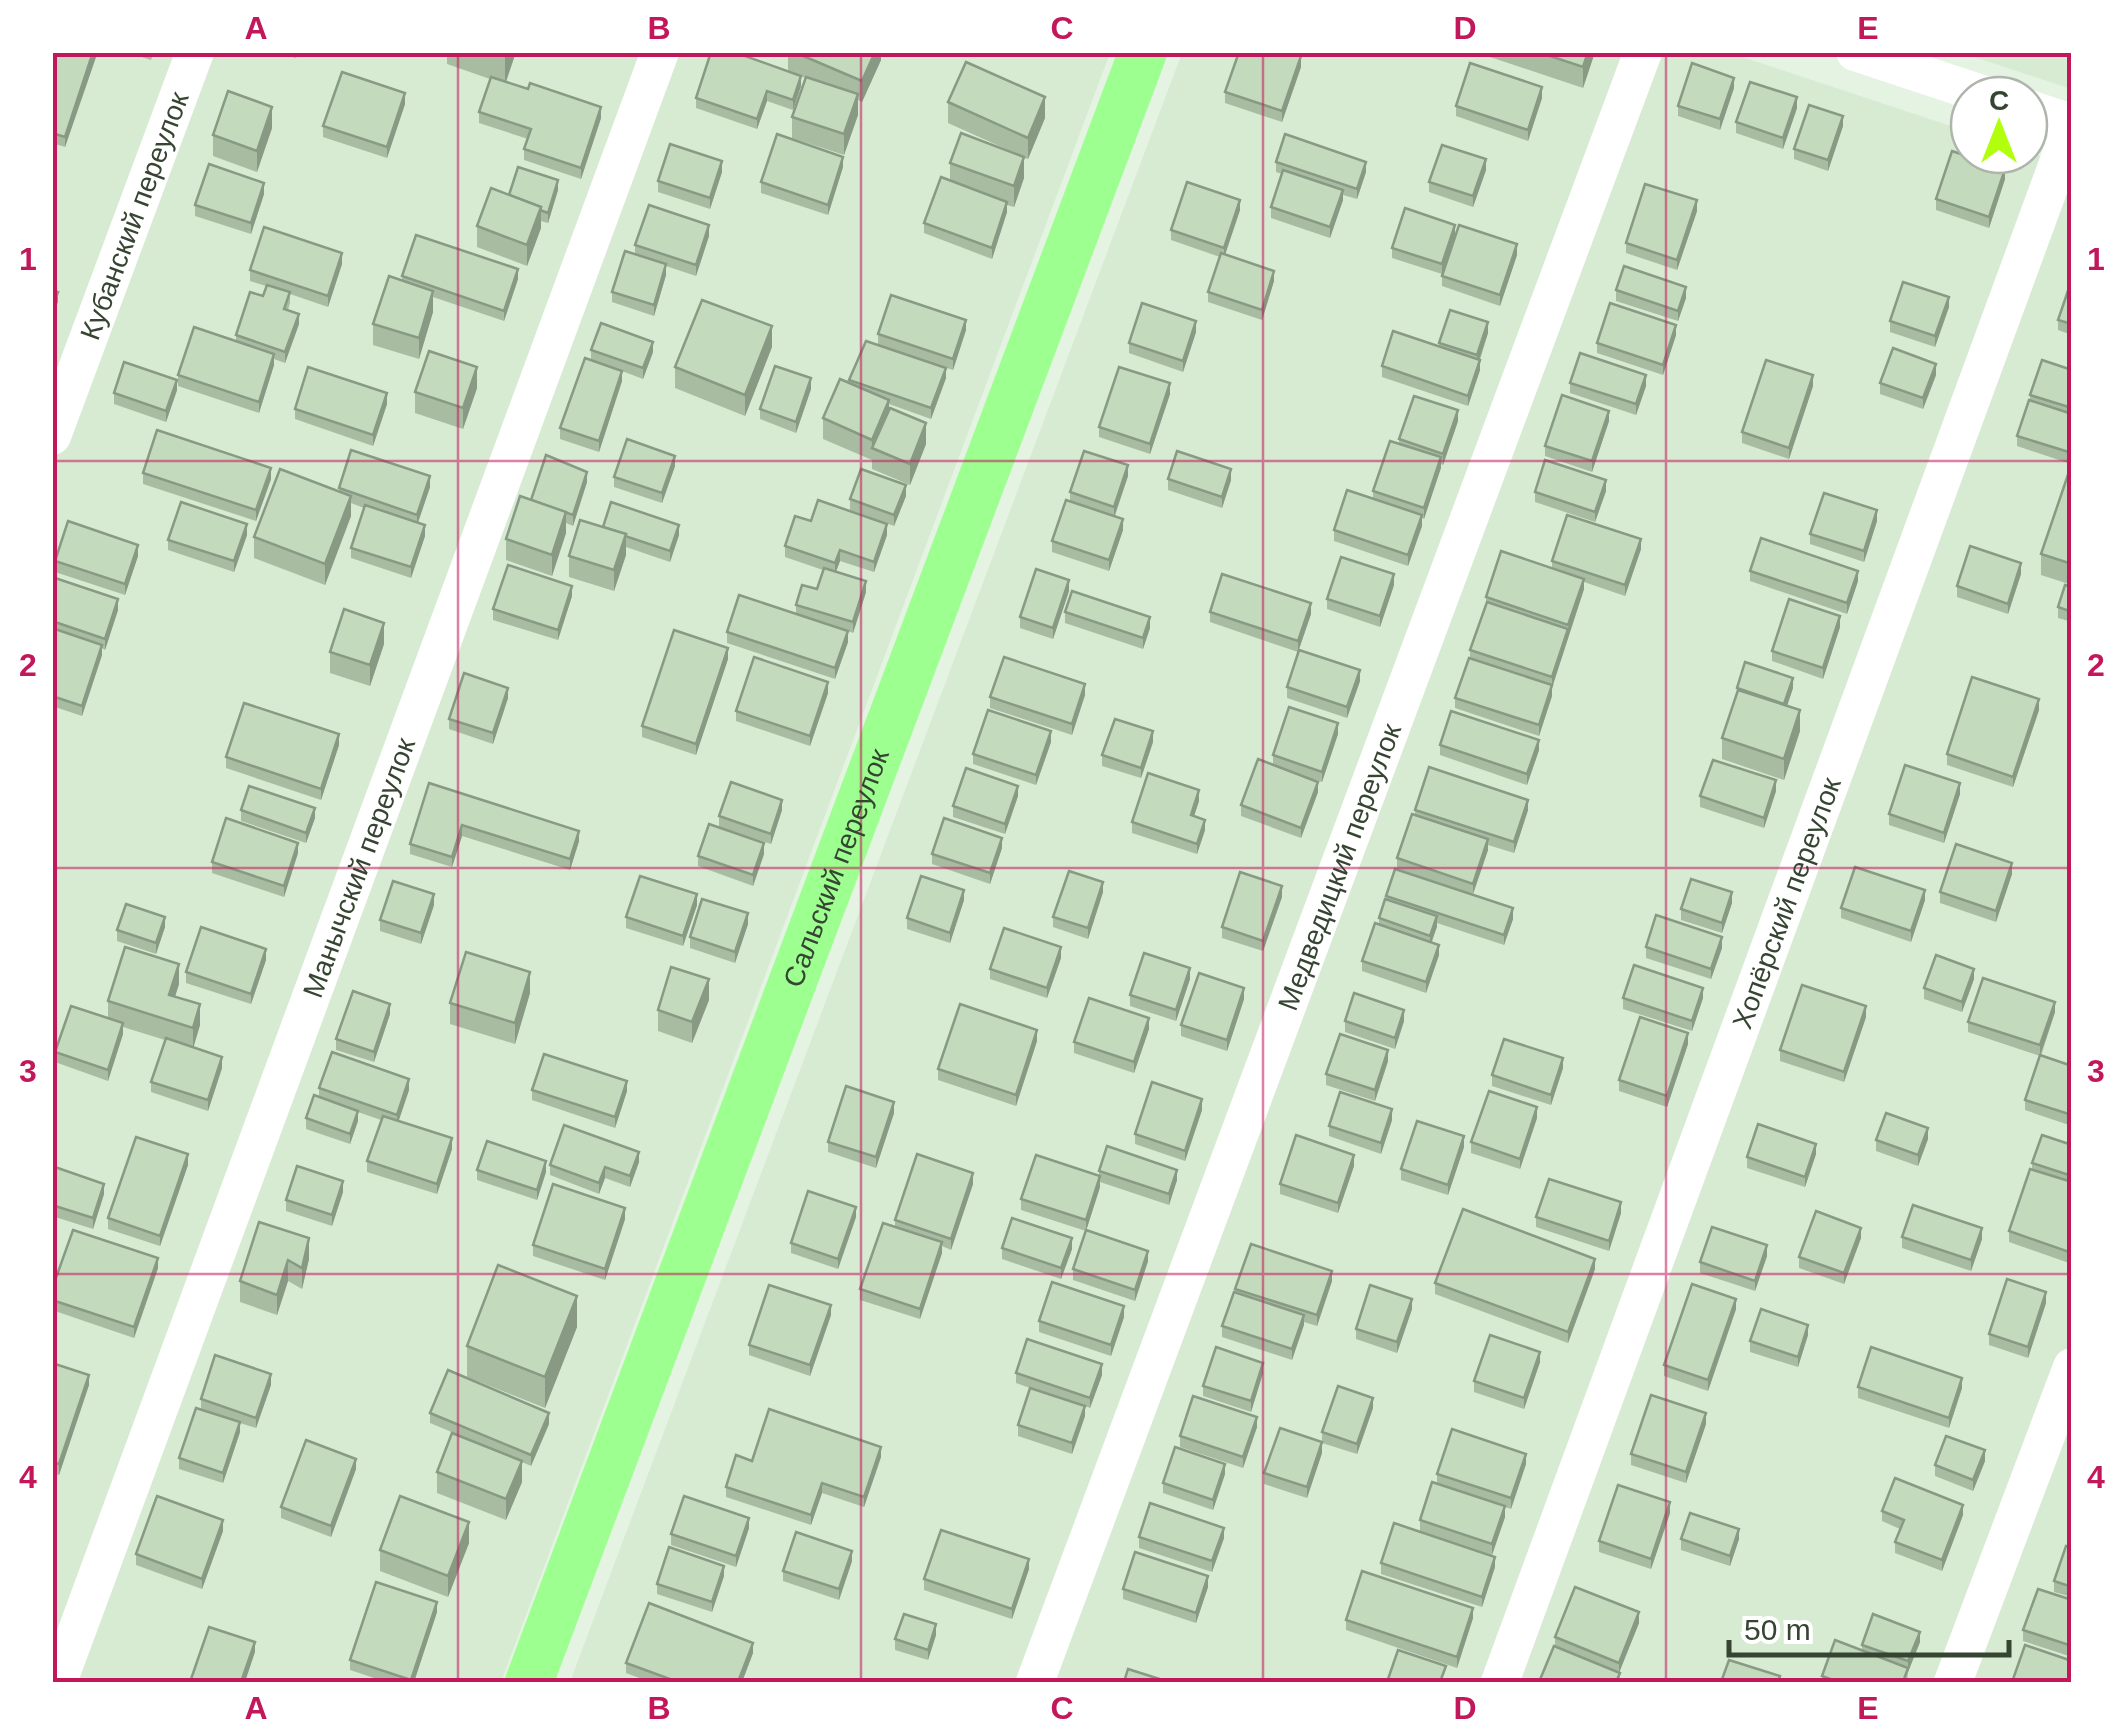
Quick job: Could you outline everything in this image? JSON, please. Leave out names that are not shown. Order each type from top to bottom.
[{"type":"main road","name":"Сальский переулок","points":[[528,1682],[1143,52]]},
{"type":"street","name":"Кубанский переулок","points":[[52,436],[195,52]]},
{"type":"street","name":"Манычский переулок","points":[[58,1682],[660,52]]},
{"type":"street","name":"Медведицкий переулок","points":[[1035,1682],[1644,52]]},
{"type":"street","points":[[1855,52],[1949,83]]},
{"type":"street","name":"Хопёрский переулок","points":[[1500,1682],[2072,124]]},
{"type":"street","points":[[1953,1682],[2072,1367]]},
{"type":"shaded area","points":[[52,53],[1110,53],[501,1682],[53,1682]]},
{"type":"shaded area","points":[[1182,53],[1730,53],[1949,125],[1949,175],[2049,175],[2049,159],[2071,167],[2071,1682],[570,1682]]},
{"type":"shaded area","points":[[1962,53],[2071,53],[2071,89],[2049,82],[2049,75],[2029,75]]},
{"type":"building","points":[[52,52],[93,52],[65,137],[52,133]]},
{"type":"building","points":[[711,52],[734,52],[801,76],[793,100],[767,91],[757,119],[696,98]]},
{"type":"building","points":[[794,52],[875,52],[862,81]]},
{"type":"building","points":[[1239,52],[1290,52],[1301,56],[1282,111],[1225,92]]},
{"type":"building","points":[[1538,52],[1588,52],[1583,67]]},
{"type":"building","points":[[966,62],[1045,97],[1028,138],[948,102]]},
{"type":"building","points":[[1470,63],[1542,87],[1528,130],[1456,106]]},
{"type":"building","points":[[1692,63],[1734,78],[1720,119],[1678,106]]},
{"type":"building","points":[[342,72],[405,93],[387,147],[323,126]]},
{"type":"building","points":[[491,77],[528,89],[530,83],[601,107],[581,168],[524,149],[531,129],[479,112]]},
{"type":"building","points":[[806,77],[858,94],[844,134],[792,117]]},
{"type":"building","points":[[1750,82],[1797,97],[1783,138],[1736,122]]},
{"type":"building","points":[[228,91],[272,107],[257,151],[213,135]]},
{"type":"building","points":[[1809,105],[1843,116],[1828,160],[1794,149]]},
{"type":"building","points":[[961,133],[1024,157],[1014,186],[950,163]]},
{"type":"building","points":[[777,134],[843,157],[828,205],[761,182]]},
{"type":"building","points":[[1285,134],[1366,162],[1357,189],[1276,162]]},
{"type":"building","points":[[670,144],[722,161],[710,198],[658,181]]},
{"type":"building","points":[[1442,145],[1486,159],[1473,196],[1429,182]]},
{"type":"building","points":[[1949,160],[1949,175],[2003,175],[1989,217],[1936,199]]},
{"type":"building","points":[[209,164],[264,183],[251,223],[195,205]]},
{"type":"building","points":[[518,167],[558,180],[548,213],[509,195]]},
{"type":"building","points":[[1283,170],[1343,190],[1330,227],[1271,207]]},
{"type":"building","points":[[941,177],[1007,202],[992,248],[924,223]]},
{"type":"building","points":[[1187,182],[1240,200],[1224,248],[1171,230]]},
{"type":"building","points":[[1645,184],[1697,200],[1677,260],[1626,243]]},
{"type":"building","points":[[491,188],[541,207],[527,245],[477,226]]},
{"type":"building","points":[[649,205],[709,225],[696,265],[635,245]]},
{"type":"building","points":[[1405,208],[1455,225],[1442,264],[1392,248]]},
{"type":"building","points":[[1459,225],[1517,244],[1500,295],[1442,276]]},
{"type":"building","points":[[264,227],[342,253],[328,296],[250,270]]},
{"type":"building","points":[[416,235],[518,269],[504,311],[402,276]]},
{"type":"building","points":[[625,251],[666,264],[654,305],[612,292]]},
{"type":"building","points":[[1221,253],[1274,271],[1262,310],[1208,292]]},
{"type":"building","points":[[1624,266],[1686,287],[1678,311],[1616,290]]},
{"type":"building","points":[[389,276],[433,291],[419,338],[373,324]]},
{"type":"building","points":[[1903,282],[1949,297],[1935,336],[1890,321]]},
{"type":"building","points":[[2072,282],[2072,324],[2058,320]]},
{"type":"building","points":[[267,285],[290,292],[284,309],[299,314],[285,352],[236,335],[250,292],[263,296]]},
{"type":"building","points":[[891,295],[966,320],[953,359],[878,334]]},
{"type":"building","points":[[702,300],[772,326],[745,395],[675,367]]},
{"type":"building","points":[[1142,303],[1196,321],[1183,361],[1129,343]]},
{"type":"building","points":[[1610,303],[1676,325],[1663,365],[1597,343]]},
{"type":"building","points":[[1450,310],[1488,322],[1477,355],[1439,343]]},
{"type":"building","points":[[601,323],[653,342],[643,368],[591,350]]},
{"type":"building","points":[[194,327],[274,354],[259,402],[178,375]]},
{"type":"building","points":[[1393,331],[1480,360],[1468,396],[1382,366]]},
{"type":"building","points":[[866,341],[946,368],[931,408],[849,380]]},
{"type":"building","points":[[1893,348],[1936,364],[1923,398],[1880,383]]},
{"type":"building","points":[[429,351],[477,367],[463,408],[415,392]]},
{"type":"building","points":[[1580,353],[1646,375],[1636,404],[1570,383]]},
{"type":"building","points":[[585,358],[622,371],[599,441],[560,428]]},
{"type":"building","points":[[1766,360],[1813,375],[1789,448],[1742,432]]},
{"type":"building","points":[[2042,360],[2072,370],[2072,408],[2030,395]]},
{"type":"building","points":[[124,362],[177,380],[166,411],[114,393]]},
{"type":"building","points":[[775,366],[811,378],[796,422],[760,409]]},
{"type":"building","points":[[308,367],[387,393],[373,435],[295,409]]},
{"type":"building","points":[[1119,367],[1170,383],[1150,444],[1099,427]]},
{"type":"building","points":[[840,379],[889,400],[872,440],[823,418]]},
{"type":"building","points":[[1562,395],[1609,411],[1592,461],[1545,446]]},
{"type":"building","points":[[1414,396],[1458,410],[1443,454],[1399,439]]},
{"type":"building","points":[[2029,400],[2072,414],[2072,453],[2017,436]]},
{"type":"building","points":[[890,408],[926,423],[910,464],[872,448]]},
{"type":"building","points":[[157,430],[271,468],[256,510],[143,473]]},
{"type":"building","points":[[627,439],[675,456],[662,493],[614,477]]},
{"type":"building","points":[[1390,441],[1441,457],[1424,508],[1373,491]]},
{"type":"building","points":[[351,450],[430,476],[417,515],[339,488]]},
{"type":"building","points":[[1084,451],[1128,465],[1114,507],[1070,492]]},
{"type":"building","points":[[1177,451],[1231,469],[1222,497],[1168,479]]},
{"type":"building","points":[[546,455],[587,472],[573,515],[531,500]]},
{"type":"building","points":[[1545,460],[1606,480],[1595,512],[1535,492]]},
{"type":"building","points":[[2072,463],[2072,564],[2041,554]]},
{"type":"building","points":[[280,469],[351,496],[325,564],[254,537]]},
{"type":"building","points":[[861,469],[906,485],[894,515],[850,499]]},
{"type":"building","points":[[1347,490],[1422,515],[1408,555],[1334,530]]},
{"type":"building","points":[[1824,493],[1877,510],[1864,551],[1810,534]]},
{"type":"building","points":[[520,496],[566,512],[552,555],[506,539]]},
{"type":"building","points":[[818,500],[887,524],[874,562],[840,550],[835,563],[785,546],[795,516],[811,521]]},
{"type":"building","points":[[1066,500],[1123,519],[1109,560],[1052,541]]},
{"type":"building","points":[[181,502],[247,524],[234,561],[168,540]]},
{"type":"building","points":[[611,502],[679,525],[670,551],[603,527]]},
{"type":"building","points":[[365,505],[425,525],[411,567],[351,548]]},
{"type":"building","points":[[1567,515],[1641,539],[1625,585],[1552,561]]},
{"type":"building","points":[[580,520],[626,534],[614,570],[569,556]]},
{"type":"building","points":[[68,521],[138,545],[125,584],[55,561]]},
{"type":"building","points":[[1761,538],[1858,571],[1847,603],[1750,571]]},
{"type":"building","points":[[1970,546],[2021,563],[2008,604],[1957,586]]},
{"type":"building","points":[[1501,551],[1584,579],[1568,625],[1486,597]]},
{"type":"building","points":[[1341,557],[1394,574],[1380,616],[1327,599]]},
{"type":"building","points":[[508,565],[572,586],[558,630],[493,609]]},
{"type":"building","points":[[824,568],[866,581],[853,622],[796,605],[802,585],[817,589]]},
{"type":"building","points":[[1036,569],[1069,580],[1053,628],[1020,617]]},
{"type":"building","points":[[1222,574],[1311,603],[1298,641],[1210,612]]},
{"type":"building","points":[[52,577],[118,599],[105,639],[52,621]]},
{"type":"building","points":[[2065,585],[2072,587],[2072,612],[2058,607]]},
{"type":"building","points":[[1072,591],[1150,617],[1143,638],[1065,612]]},
{"type":"building","points":[[739,595],[848,631],[835,668],[727,632]]},
{"type":"building","points":[[1789,599],[1840,616],[1823,668],[1772,651]]},
{"type":"building","points":[[1487,602],[1568,629],[1552,677],[1470,650]]},
{"type":"building","points":[[344,609],[384,623],[370,665],[330,652]]},
{"type":"building","points":[[52,628],[102,645],[82,706],[52,696]]},
{"type":"building","points":[[674,630],[728,648],[696,744],[642,726]]},
{"type":"building","points":[[1299,650],[1360,670],[1347,707],[1287,687]]},
{"type":"building","points":[[754,657],[828,682],[810,736],[736,711]]},
{"type":"building","points":[[1004,657],[1085,684],[1072,724],[990,697]]},
{"type":"building","points":[[1469,658],[1552,685],[1539,725],[1455,698]]},
{"type":"building","points":[[1745,662],[1793,678],[1784,704],[1737,688]]},
{"type":"building","points":[[464,673],[508,688],[493,733],[449,719]]},
{"type":"building","points":[[1972,677],[2039,699],[2013,777],[1947,754]]},
{"type":"building","points":[[1738,690],[1800,710],[1784,759],[1722,738]]},
{"type":"building","points":[[244,703],[339,734],[321,789],[226,757]]},
{"type":"building","points":[[1289,707],[1338,723],[1322,772],[1273,755]]},
{"type":"building","points":[[988,710],[1051,731],[1036,775],[973,754]]},
{"type":"building","points":[[1451,711],[1539,740],[1527,774],[1440,745]]},
{"type":"building","points":[[1115,719],[1153,731],[1141,768],[1102,755]]},
{"type":"building","points":[[1258,759],[1318,782],[1301,828],[1241,805]]},
{"type":"building","points":[[1713,760],[1776,780],[1764,818],[1700,796]]},
{"type":"building","points":[[1905,765],[1960,783],[1944,833],[1889,814]]},
{"type":"building","points":[[1429,767],[1528,800],[1514,842],[1415,810]]},
{"type":"building","points":[[966,768],[1018,786],[1005,824],[953,806]]},
{"type":"building","points":[[1148,773],[1199,790],[1191,815],[1205,820],[1197,844],[1132,822]]},
{"type":"building","points":[[731,782],[782,800],[771,834],[719,816]]},
{"type":"building","points":[[429,783],[579,831],[570,859],[462,825],[452,857],[410,844]]},
{"type":"building","points":[[249,786],[315,808],[306,833],[241,810]]},
{"type":"building","points":[[1412,814],[1488,839],[1473,884],[1397,858]]},
{"type":"building","points":[[226,818],[298,843],[284,886],[212,862]]},
{"type":"building","points":[[944,818],[1002,838],[990,873],[932,854]]},
{"type":"building","points":[[709,824],[764,843],[753,875],[698,856]]},
{"type":"building","points":[[1956,844],[2012,863],[1996,911],[1940,892]]},
{"type":"building","points":[[1855,867],[1925,890],[1911,931],[1841,908]]},
{"type":"building","points":[[1395,869],[1513,908],[1504,935],[1386,896]]},
{"type":"building","points":[[1069,871],[1103,882],[1088,928],[1053,917]]},
{"type":"building","points":[[1240,872],[1282,886],[1263,941],[1222,927]]},
{"type":"building","points":[[640,876],[697,894],[683,936],[626,917]]},
{"type":"building","points":[[921,876],[964,890],[950,933],[907,918]]},
{"type":"building","points":[[1691,879],[1732,892],[1722,923],[1681,909]]},
{"type":"building","points":[[393,881],[434,894],[421,933],[380,920]]},
{"type":"building","points":[[702,899],[748,913],[735,952],[690,937]]},
{"type":"building","points":[[1385,899],[1437,916],[1430,936],[1379,918]]},
{"type":"building","points":[[126,904],[165,917],[156,943],[117,930]]},
{"type":"building","points":[[1656,915],[1722,937],[1711,969],[1646,947]]},
{"type":"building","points":[[1375,923],[1439,945],[1426,982],[1362,961]]},
{"type":"building","points":[[201,927],[266,949],[251,994],[186,972]]},
{"type":"building","points":[[1004,928],[1061,947],[1047,988],[990,969]]},
{"type":"building","points":[[125,947],[179,964],[169,995],[200,1004],[193,1028],[108,1001]]},
{"type":"building","points":[[466,952],[530,972],[515,1023],[450,1003]]},
{"type":"building","points":[[1144,953],[1190,968],[1176,1010],[1130,995]]},
{"type":"building","points":[[1936,955],[1974,969],[1962,1002],[1924,988]]},
{"type":"building","points":[[1634,965],[1703,988],[1692,1021],[1623,998]]},
{"type":"building","points":[[671,967],[709,979],[692,1022],[658,1010]]},
{"type":"building","points":[[1199,973],[1244,988],[1227,1040],[1181,1025]]},
{"type":"building","points":[[1983,978],[2055,1002],[2040,1045],[1968,1022]]},
{"type":"building","points":[[1802,985],[1866,1006],[1844,1072],[1780,1050]]},
{"type":"building","points":[[353,991],[390,1004],[374,1052],[336,1039]]},
{"type":"building","points":[[1354,993],[1404,1010],[1395,1038],[1345,1021]]},
{"type":"building","points":[[1089,998],[1149,1018],[1134,1062],[1074,1042]]},
{"type":"building","points":[[960,1004],[1037,1030],[1016,1095],[938,1069]]},
{"type":"building","points":[[71,1006],[123,1023],[108,1070],[55,1052]]},
{"type":"building","points":[[1640,1017],[1688,1033],[1667,1096],[1619,1080]]},
{"type":"building","points":[[1340,1034],[1388,1050],[1375,1090],[1326,1074]]},
{"type":"building","points":[[166,1038],[222,1057],[208,1100],[151,1082]]},
{"type":"building","points":[[1504,1039],[1563,1058],[1551,1095],[1492,1075]]},
{"type":"building","points":[[332,1052],[409,1079],[397,1115],[319,1088]]},
{"type":"building","points":[[544,1054],[627,1081],[615,1117],[532,1090]]},
{"type":"building","points":[[2040,1055],[2072,1066],[2072,1115],[2025,1100]]},
{"type":"building","points":[[1152,1082],[1202,1099],[1185,1151],[1135,1134]]},
{"type":"building","points":[[846,1086],[894,1102],[876,1157],[828,1142]]},
{"type":"building","points":[[1489,1091],[1537,1107],[1520,1159],[1471,1142]]},
{"type":"building","points":[[1340,1092],[1392,1109],[1381,1143],[1329,1126]]},
{"type":"building","points":[[314,1095],[358,1111],[350,1134],[306,1118]]},
{"type":"building","points":[[1886,1113],[1928,1128],[1918,1155],[1876,1140]]},
{"type":"building","points":[[383,1116],[452,1138],[437,1184],[367,1161]]},
{"type":"building","points":[[1417,1121],[1464,1136],[1448,1185],[1401,1169]]},
{"type":"building","points":[[1758,1124],[1816,1144],[1805,1177],[1747,1157]]},
{"type":"building","points":[[564,1125],[639,1152],[630,1176],[605,1167],[599,1183],[550,1165]]},
{"type":"building","points":[[1296,1135],[1354,1155],[1338,1203],[1280,1184]]},
{"type":"building","points":[[2042,1135],[2072,1145],[2072,1176],[2032,1163]]},
{"type":"building","points":[[136,1137],[188,1154],[160,1236],[108,1218]]},
{"type":"building","points":[[487,1141],[546,1161],[537,1190],[477,1170]]},
{"type":"building","points":[[1107,1146],[1177,1170],[1169,1194],[1099,1171]]},
{"type":"building","points":[[917,1154],[973,1173],[951,1239],[895,1220]]},
{"type":"building","points":[[1036,1155],[1100,1176],[1086,1220],[1021,1199]]},
{"type":"building","points":[[52,1166],[104,1184],[93,1218],[52,1205]]},
{"type":"building","points":[[297,1166],[343,1181],[332,1215],[286,1200]]},
{"type":"building","points":[[2030,1169],[2072,1182],[2069,1252],[2009,1231]]},
{"type":"building","points":[[1549,1179],[1621,1202],[1609,1241],[1536,1217]]},
{"type":"building","points":[[553,1184],[625,1208],[605,1269],[533,1245]]},
{"type":"building","points":[[808,1191],[856,1207],[838,1259],[791,1243]]},
{"type":"building","points":[[1913,1205],[1982,1228],[1971,1260],[1902,1237]]},
{"type":"building","points":[[1463,1209],[1595,1259],[1568,1332],[1435,1283]]},
{"type":"building","points":[[1816,1211],[1861,1228],[1844,1273],[1799,1257]]},
{"type":"building","points":[[1012,1218],[1072,1238],[1061,1268],[1002,1248]]},
{"type":"building","points":[[259,1222],[309,1238],[302,1268],[288,1260],[277,1295],[240,1281]]},
{"type":"building","points":[[883,1223],[942,1242],[920,1309],[860,1289]]},
{"type":"building","points":[[1712,1227],[1767,1245],[1755,1281],[1700,1262]]},
{"type":"building","points":[[73,1230],[158,1258],[134,1327],[52,1300],[52,1289]]},
{"type":"building","points":[[1086,1230],[1148,1251],[1135,1290],[1073,1269]]},
{"type":"building","points":[[1251,1244],[1332,1271],[1317,1315],[1235,1289]]},
{"type":"building","points":[[498,1265],[577,1296],[545,1377],[467,1346]]},
{"type":"building","points":[[2007,1279],[2046,1292],[2028,1347],[1989,1334]]},
{"type":"building","points":[[1052,1282],[1124,1306],[1111,1345],[1039,1321]]},
{"type":"building","points":[[1692,1284],[1736,1299],[1708,1380],[1664,1365]]},
{"type":"building","points":[[769,1285],[831,1305],[810,1365],[749,1345]]},
{"type":"building","points":[[1370,1285],[1412,1299],[1397,1342],[1356,1329]]},
{"type":"building","points":[[1234,1292],[1304,1315],[1292,1349],[1222,1326]]},
{"type":"building","points":[[1761,1309],[1808,1325],[1798,1357],[1750,1341]]},
{"type":"building","points":[[1490,1335],[1540,1352],[1524,1398],[1474,1381]]},
{"type":"building","points":[[1027,1339],[1102,1364],[1090,1398],[1016,1373]]},
{"type":"building","points":[[1216,1347],[1263,1363],[1251,1401],[1203,1386]]},
{"type":"building","points":[[1871,1347],[1962,1378],[1949,1418],[1858,1387]]},
{"type":"building","points":[[215,1355],[271,1374],[256,1418],[201,1399]]},
{"type":"building","points":[[52,1363],[89,1375],[59,1464],[52,1462]]},
{"type":"building","points":[[448,1370],[549,1413],[531,1455],[430,1413]]},
{"type":"building","points":[[1338,1386],[1373,1398],[1357,1444],[1322,1432]]},
{"type":"building","points":[[1030,1388],[1085,1406],[1072,1443],[1018,1425]]},
{"type":"building","points":[[1651,1395],[1706,1413],[1686,1472],[1631,1454]]},
{"type":"building","points":[[1193,1396],[1257,1417],[1243,1457],[1180,1436]]},
{"type":"building","points":[[196,1408],[240,1422],[223,1473],[179,1458]]},
{"type":"building","points":[[769,1409],[881,1447],[864,1497],[822,1483],[811,1515],[726,1487],[736,1455],[752,1461]]},
{"type":"building","points":[[1280,1428],[1322,1442],[1307,1487],[1264,1473]]},
{"type":"building","points":[[1452,1429],[1526,1454],[1511,1498],[1437,1474]]},
{"type":"building","points":[[452,1433],[522,1461],[506,1499],[437,1472]]},
{"type":"building","points":[[1946,1436],[1985,1450],[1973,1480],[1935,1465]]},
{"type":"building","points":[[306,1440],[356,1459],[331,1526],[281,1507]]},
{"type":"building","points":[[1175,1447],[1225,1464],[1213,1500],[1163,1483]]},
{"type":"building","points":[[1895,1478],[1963,1505],[1942,1560],[1895,1542],[1904,1520],[1882,1511]]},
{"type":"building","points":[[1432,1482],[1505,1506],[1492,1544],[1420,1520]]},
{"type":"building","points":[[1618,1485],[1670,1502],[1651,1559],[1599,1541]]},
{"type":"building","points":[[157,1496],[223,1520],[202,1579],[136,1554]]},
{"type":"building","points":[[400,1496],[469,1522],[448,1576],[380,1550]]},
{"type":"building","points":[[684,1496],[749,1518],[736,1556],[671,1534]]},
{"type":"building","points":[[1150,1503],[1224,1528],[1212,1561],[1139,1537]]},
{"type":"building","points":[[1690,1513],[1739,1529],[1730,1556],[1681,1539]]},
{"type":"building","points":[[1394,1523],[1495,1557],[1482,1597],[1381,1563]]},
{"type":"building","points":[[941,1530],[1029,1559],[1012,1609],[924,1579]]},
{"type":"building","points":[[796,1532],[852,1551],[839,1589],[783,1571]]},
{"type":"building","points":[[2066,1546],[2072,1548],[2072,1587],[2054,1581]]},
{"type":"building","points":[[669,1547],[724,1566],[712,1602],[657,1584]]},
{"type":"building","points":[[1135,1552],[1208,1576],[1196,1613],[1123,1589]]},
{"type":"building","points":[[1362,1571],[1473,1608],[1457,1657],[1346,1620]]},
{"type":"building","points":[[376,1582],[437,1602],[411,1680],[350,1660]]},
{"type":"building","points":[[1575,1587],[1639,1612],[1619,1663],[1555,1637]]},
{"type":"building","points":[[2038,1589],[2072,1600],[2072,1646],[2023,1630]]},
{"type":"building","points":[[649,1603],[753,1643],[738,1682],[678,1682],[626,1663]]},
{"type":"building","points":[[904,1614],[936,1624],[928,1650],[895,1639]]},
{"type":"building","points":[[1873,1614],[1920,1632],[1908,1661],[1862,1645]]},
{"type":"building","points":[[209,1627],[255,1642],[241,1682],[190,1682]]},
{"type":"building","points":[[1835,1640],[1908,1668],[1903,1682],[1838,1682],[1822,1676]]},
{"type":"building","points":[[2025,1645],[2072,1661],[2072,1682],[2012,1682]]},
{"type":"building","points":[[1554,1646],[1620,1673],[1616,1682],[1539,1682]]},
{"type":"building","points":[[1398,1650],[1446,1666],[1440,1682],[1387,1682]]},
{"type":"building","points":[[1729,1660],[1780,1676],[1778,1682],[1721,1682]]},
{"type":"building","points":[[1128,1669],[1169,1682],[1124,1682]]}]
